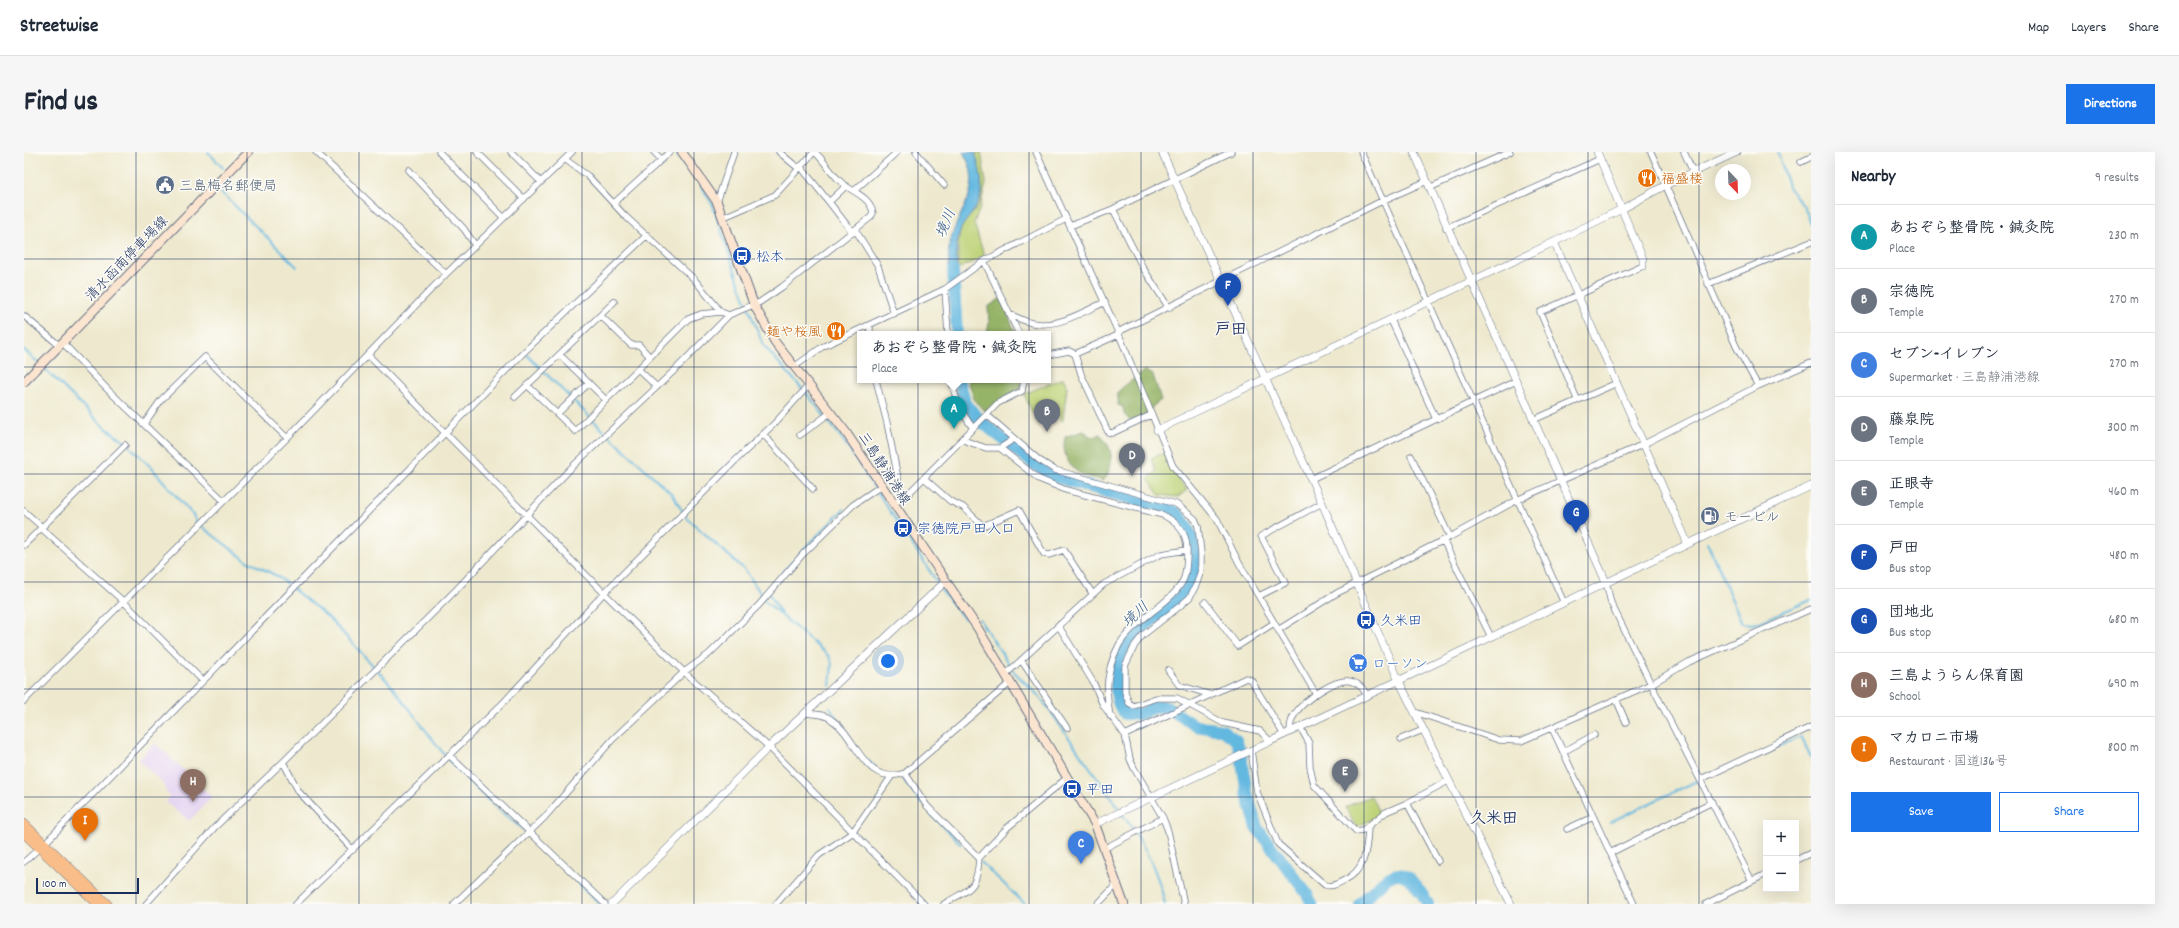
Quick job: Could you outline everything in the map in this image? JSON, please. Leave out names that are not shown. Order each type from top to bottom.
[{"type":"highway","points":[[24,824],[41,846],[98,904]]},
{"type":"highway","points":[[24,833],[107,904]]},
{"type":"main road","name":"清水函南停車場線","points":[[24,382],[248,152]]},
{"type":"main road","name":"三島静浦港線","points":[[682,152],[718,202],[754,305],[762,323],[830,413],[881,486],[942,585],[1011,682],[1095,824],[1118,883],[1124,904]]},
{"type":"street","points":[[316,152],[446,274]]},
{"type":"street","points":[[439,152],[504,218]]},
{"type":"street","points":[[511,152],[541,182]]},
{"type":"street","points":[[24,701],[223,500],[287,438],[446,274],[541,182],[566,160],[572,152]]},
{"type":"street","points":[[654,152],[661,159]]},
{"type":"street","points":[[614,203],[670,152]]},
{"type":"street","points":[[718,202],[734,152]]},
{"type":"street","points":[[778,152],[799,167],[854,232],[878,266],[894,314]]},
{"type":"street","points":[[146,904],[215,827],[283,762],[457,589],[571,468],[657,387],[729,315],[754,305],[782,287],[854,232],[871,217],[873,213],[871,206],[855,190],[846,186],[814,152],[775,195],[724,217]]},
{"type":"street","points":[[855,190],[897,152]]},
{"type":"street","points":[[916,152],[944,185]]},
{"type":"street","points":[[1036,152],[1105,302],[1173,466],[1217,519],[1239,563],[1316,694]]},
{"type":"street","points":[[1162,152],[1223,282],[1322,503],[1399,681],[1511,904]]},
{"type":"street","points":[[1070,226],[1113,209],[1231,152]]},
{"type":"street","points":[[1361,152],[1384,200],[1428,302],[1564,603]]},
{"type":"street","points":[[1414,152],[1446,228],[1606,582],[1611,603],[1752,881]]},
{"type":"street","points":[[1075,354],[1223,282],[1384,200],[1428,185],[1510,152]]},
{"type":"street","points":[[1651,152],[1736,346],[1758,386]]},
{"type":"street","points":[[1684,152],[1693,172]]},
{"type":"street","points":[[1157,430],[1266,380],[1428,302],[1470,280],[1554,242],[1622,209],[1726,154],[1737,152]]},
{"type":"street","points":[[480,153],[524,199]]},
{"type":"street","points":[[1446,228],[1599,155],[1644,260],[1643,266],[1540,312],[1578,399]]},
{"type":"street","points":[[1801,162],[1811,157]]},
{"type":"street","points":[[566,160],[588,176],[630,221],[647,235],[705,291],[721,312]]},
{"type":"street","points":[[409,170],[464,229],[475,245]]},
{"type":"street","points":[[829,202],[846,186]]},
{"type":"street","points":[[1113,209],[1143,268],[1169,308]]},
{"type":"street","points":[[794,367],[822,347],[946,288],[984,261],[1066,219]]},
{"type":"street","points":[[24,862],[524,352],[647,235]]},
{"type":"street","points":[[1554,242],[1688,544]]},
{"type":"street","points":[[1708,284],[1811,242]]},
{"type":"street","points":[[984,261],[1018,331]]},
{"type":"street","points":[[946,288],[948,331]]},
{"type":"street","points":[[515,397],[614,302]]},
{"type":"street","points":[[1009,314],[1029,322],[1045,323],[1072,318],[1105,302]]},
{"type":"street","points":[[527,385],[575,431],[688,319],[701,314],[721,312],[729,315]]},
{"type":"street","points":[[24,316],[61,343],[223,500]]},
{"type":"street","points":[[601,316],[631,346],[639,345],[650,357]]},
{"type":"street","points":[[1391,320],[1436,420]]},
{"type":"street","points":[[870,325],[870,331]]},
{"type":"street","points":[[1051,354],[1069,351],[1075,354],[1081,374],[1108,432],[1112,433],[1151,416]]},
{"type":"street","points":[[368,355],[526,516],[684,672],[769,747],[852,833],[882,860],[924,904]]},
{"type":"street","points":[[560,355],[606,400]]},
{"type":"street","points":[[144,424],[161,400],[206,357],[287,438]]},
{"type":"street","points":[[1278,630],[1337,593],[1450,537],[1517,500],[1644,444],[1758,386],[1811,362]]},
{"type":"street","points":[[638,369],[657,387]]},
{"type":"street","points":[[1311,479],[1436,420],[1473,400],[1516,381]]},
{"type":"street","points":[[557,414],[589,383]]},
{"type":"street","points":[[877,383],[887,423],[902,498]]},
{"type":"street","points":[[952,383],[953,391],[961,410],[975,427]]},
{"type":"street","points":[[893,504],[924,478],[998,403],[1022,391],[1023,383]]},
{"type":"street","points":[[1533,420],[1617,383]]},
{"type":"street","points":[[296,904],[503,703],[604,593],[763,434],[809,385]]},
{"type":"street","points":[[800,435],[830,413]]},
{"type":"street","points":[[986,416],[1039,460],[1055,470],[1176,504],[1195,519],[1201,541],[1201,570],[1197,584],[1190,597],[1143,635],[1135,645],[1125,666],[1124,676],[1126,692],[1132,705],[1134,706],[1166,696],[1177,698],[1224,723],[1260,731],[1270,741]]},
{"type":"street","points":[[763,434],[813,489]]},
{"type":"street","points":[[1001,448],[1013,439]]},
{"type":"street","points":[[963,440],[980,446],[1001,448],[1045,482],[1066,490],[1163,515],[1175,522],[1181,528],[1185,536],[1187,550],[1186,570],[1181,584],[1170,596],[1131,628],[1120,645],[1112,660],[1108,680],[1107,703],[1110,716]]},
{"type":"street","points":[[24,545],[125,446]]},
{"type":"street","points":[[1411,456],[1450,537]]},
{"type":"street","points":[[924,478],[950,500],[963,507],[983,526],[1019,510],[1044,554],[1049,555],[1064,550],[1092,594]]},
{"type":"street","points":[[454,904],[544,818],[613,740],[684,672],[709,654],[759,605],[803,554],[853,505],[881,486]]},
{"type":"street","points":[[1095,824],[1811,486]]},
{"type":"street","points":[[1259,596],[1285,583],[1261,536],[1322,503]]},
{"type":"street","points":[[24,511],[124,601],[202,680]]},
{"type":"street","points":[[1443,540],[1491,637]]},
{"type":"street","points":[[1006,674],[1104,584],[1154,557],[1169,552],[1187,550]]},
{"type":"street","points":[[612,904],[769,747],[942,585]]},
{"type":"street","points":[[1205,602],[1238,646],[1274,623]]},
{"type":"street","points":[[1415,712],[1499,740],[1521,740],[1552,728],[1651,684],[1689,662],[1811,609]]},
{"type":"street","points":[[1058,625],[1091,678],[1099,698],[1110,716],[1125,735],[1130,759],[1163,818],[1168,831],[1184,904]]},
{"type":"street","points":[[1021,660],[1067,728]]},
{"type":"street","points":[[1168,670],[1179,685],[1211,695]]},
{"type":"street","points":[[1125,735],[1211,695],[1238,680],[1249,678],[1287,733]]},
{"type":"street","points":[[1287,733],[1295,713],[1316,694],[1332,685],[1350,681],[1362,687],[1367,695]]},
{"type":"street","points":[[806,713],[822,714],[832,720],[868,764],[881,774],[891,777],[905,773],[1011,682]]},
{"type":"street","points":[[1616,699],[1626,722]]},
{"type":"street","points":[[1701,779],[1811,726]]},
{"type":"street","points":[[1300,727],[1309,743],[1311,778],[1317,790],[1353,830],[1360,831],[1368,828],[1386,812],[1408,803],[1448,781]]},
{"type":"street","points":[[1552,728],[1634,904]]},
{"type":"street","points":[[1401,739],[1423,730]]},
{"type":"street","points":[[1563,752],[1594,735]]},
{"type":"street","points":[[1250,751],[1257,792],[1278,844],[1325,885],[1334,885],[1354,875],[1360,870],[1368,828]]},
{"type":"street","points":[[449,755],[605,904]]},
{"type":"street","points":[[283,762],[299,792],[353,850]]},
{"type":"street","points":[[905,773],[927,806],[979,858]]},
{"type":"street","points":[[776,904],[819,855],[852,833],[891,777]]},
{"type":"street","points":[[944,904],[974,886],[978,876],[979,858],[1007,828],[1068,777]]},
{"type":"street","points":[[1610,853],[1712,802]]},
{"type":"street","points":[[1408,803],[1438,861]]},
{"type":"street","points":[[1567,829],[1593,817]]},
{"type":"street","points":[[1105,848],[1163,818]]},
{"type":"street","points":[[1799,859],[1811,853]]},
{"type":"street","points":[[1706,904],[1763,876]]},
{"type":"street","points":[[1098,904],[1118,883]]},
{"type":"shaded area","points":[[155,743],[212,797],[189,821],[166,802],[170,796],[165,790],[165,785],[139,761],[139,759]]},
{"type":"green space","points":[[977,152],[981,152],[986,183],[980,208],[974,223],[984,256],[958,269],[958,244],[961,229],[976,209],[982,190],[982,182],[976,155]]},
{"type":"green space","points":[[1001,298],[1015,331],[988,331],[989,323],[988,307]]},
{"type":"green space","points":[[1144,370],[1153,375],[1161,400],[1153,406],[1148,414],[1130,421],[1124,414],[1123,407],[1118,405],[1118,392]]},
{"type":"green space","points":[[1063,378],[1067,386],[1063,420],[1061,421],[1054,405],[1033,414],[1024,394]]},
{"type":"green space","points":[[969,383],[1022,383],[1022,387],[993,404],[986,411],[983,410],[974,399]]},
{"type":"green space","points":[[1083,431],[1087,433],[1089,437],[1095,437],[1100,434],[1110,449],[1110,469],[1103,481],[1088,477],[1076,471],[1068,462],[1064,450],[1065,437]]},
{"type":"green space","points":[[1164,453],[1167,463],[1187,490],[1178,497],[1159,495],[1148,479],[1156,471],[1151,458]]},
{"type":"green space","points":[[1371,796],[1380,815],[1356,827],[1345,807]]},
{"type":"water","points":[[963,152],[975,153],[979,167],[981,189],[978,203],[959,233],[956,256],[958,280],[950,285],[950,242],[971,188],[972,177],[969,165]]},
{"type":"waterway","points":[[208,152],[223,168]]},
{"type":"waterway","points":[[675,152],[693,174]]},
{"type":"waterway","points":[[1778,152],[1788,186],[1804,207],[1811,224]]},
{"type":"waterway","points":[[230,177],[218,189],[297,267]]},
{"type":"waterway","points":[[701,186],[712,204]]},
{"type":"waterway","points":[[712,203],[740,286],[763,345],[807,394],[843,440],[939,585]]},
{"type":"waterway","name":"境川","points":[[953,271],[957,331]]},
{"type":"waterway","points":[[24,350],[40,364]]},
{"type":"waterway","points":[[527,355],[602,429],[672,494],[686,517],[746,571],[766,602],[829,656],[832,664],[830,686]]},
{"type":"waterway","points":[[43,367],[103,426],[125,442],[150,466],[193,515],[197,523],[247,561],[277,576],[329,618],[391,685],[450,762],[495,807],[524,830]]},
{"type":"waterway","name":"境川","points":[[960,383],[965,402],[979,420],[1048,475],[1174,511],[1182,519],[1193,541],[1195,552],[1193,576],[1188,587],[1181,596],[1137,633],[1121,654],[1117,668],[1116,685],[1119,704],[1125,714],[1141,714],[1152,708],[1162,706],[1168,708],[1196,726],[1222,730],[1236,740],[1240,750],[1247,793],[1257,828],[1307,894],[1312,904]]},
{"type":"waterway","points":[[781,614],[767,590],[806,547],[844,509]]},
{"type":"waterway","points":[[1707,542],[1742,623],[1753,624],[1811,600]]},
{"type":"waterway","points":[[941,589],[964,619]]},
{"type":"waterway","points":[[979,619],[1015,673],[1040,697],[1120,810]]},
{"type":"waterway","points":[[830,707],[841,725]]},
{"type":"waterway","points":[[1762,753],[1801,737],[1811,757]]},
{"type":"waterway","points":[[866,759],[876,768]]},
{"type":"waterway","points":[[904,780],[922,804]]},
{"type":"waterway","points":[[1610,822],[1699,780]]},
{"type":"waterway","points":[[1122,814],[1143,845],[1154,868],[1165,904]]},
{"type":"waterway","points":[[932,815],[961,844]]},
{"type":"waterway","points":[[981,862],[1025,904]]},
{"type":"waterway","points":[[568,872],[599,904]]},
{"type":"waterway","name":"境川","points":[[1360,904],[1380,884],[1396,874],[1403,875],[1410,880],[1419,889],[1428,904]]},
{"type":"place","name":"福盛楼","points":[[1647,178]]},
{"type":"place","name":"三島梅名郵便局","points":[[165,185]]},
{"type":"place","name":"松本","points":[[742,256]]},
{"type":"place","name":"戸田","points":[[1228,306]]},
{"type":"place","name":"麺や桜風","points":[[836,331]]},
{"type":"place","name":"あおぞら整骨院・鍼灸院","points":[[954,429]]},
{"type":"place","name":"宗徳院","points":[[1047,432]]},
{"type":"place","name":"藤泉院","points":[[1132,476]]},
{"type":"place","name":"モービル","points":[[1710,516]]},
{"type":"place","name":"宗徳院戸田入口","points":[[903,528]]},
{"type":"place","name":"団地北","points":[[1576,533]]},
{"type":"place","name":"久米田","points":[[1366,620]]},
{"type":"place","name":"ローソン","points":[[1358,663]]},
{"type":"place","name":"平田","points":[[1072,789]]},
{"type":"place","name":"正眼寺","points":[[1345,792]]},
{"type":"place","name":"三島ようらん保育園","points":[[193,802]]},
{"type":"place","name":"マカロニ市場","points":[[85,841]]},
{"type":"place","name":"セブン-イレブン","points":[[1081,864]]},
{"type":"district","name":"戸田","points":[[1231,328]]},
{"type":"district","name":"久米田","points":[[1494,817]]}]
